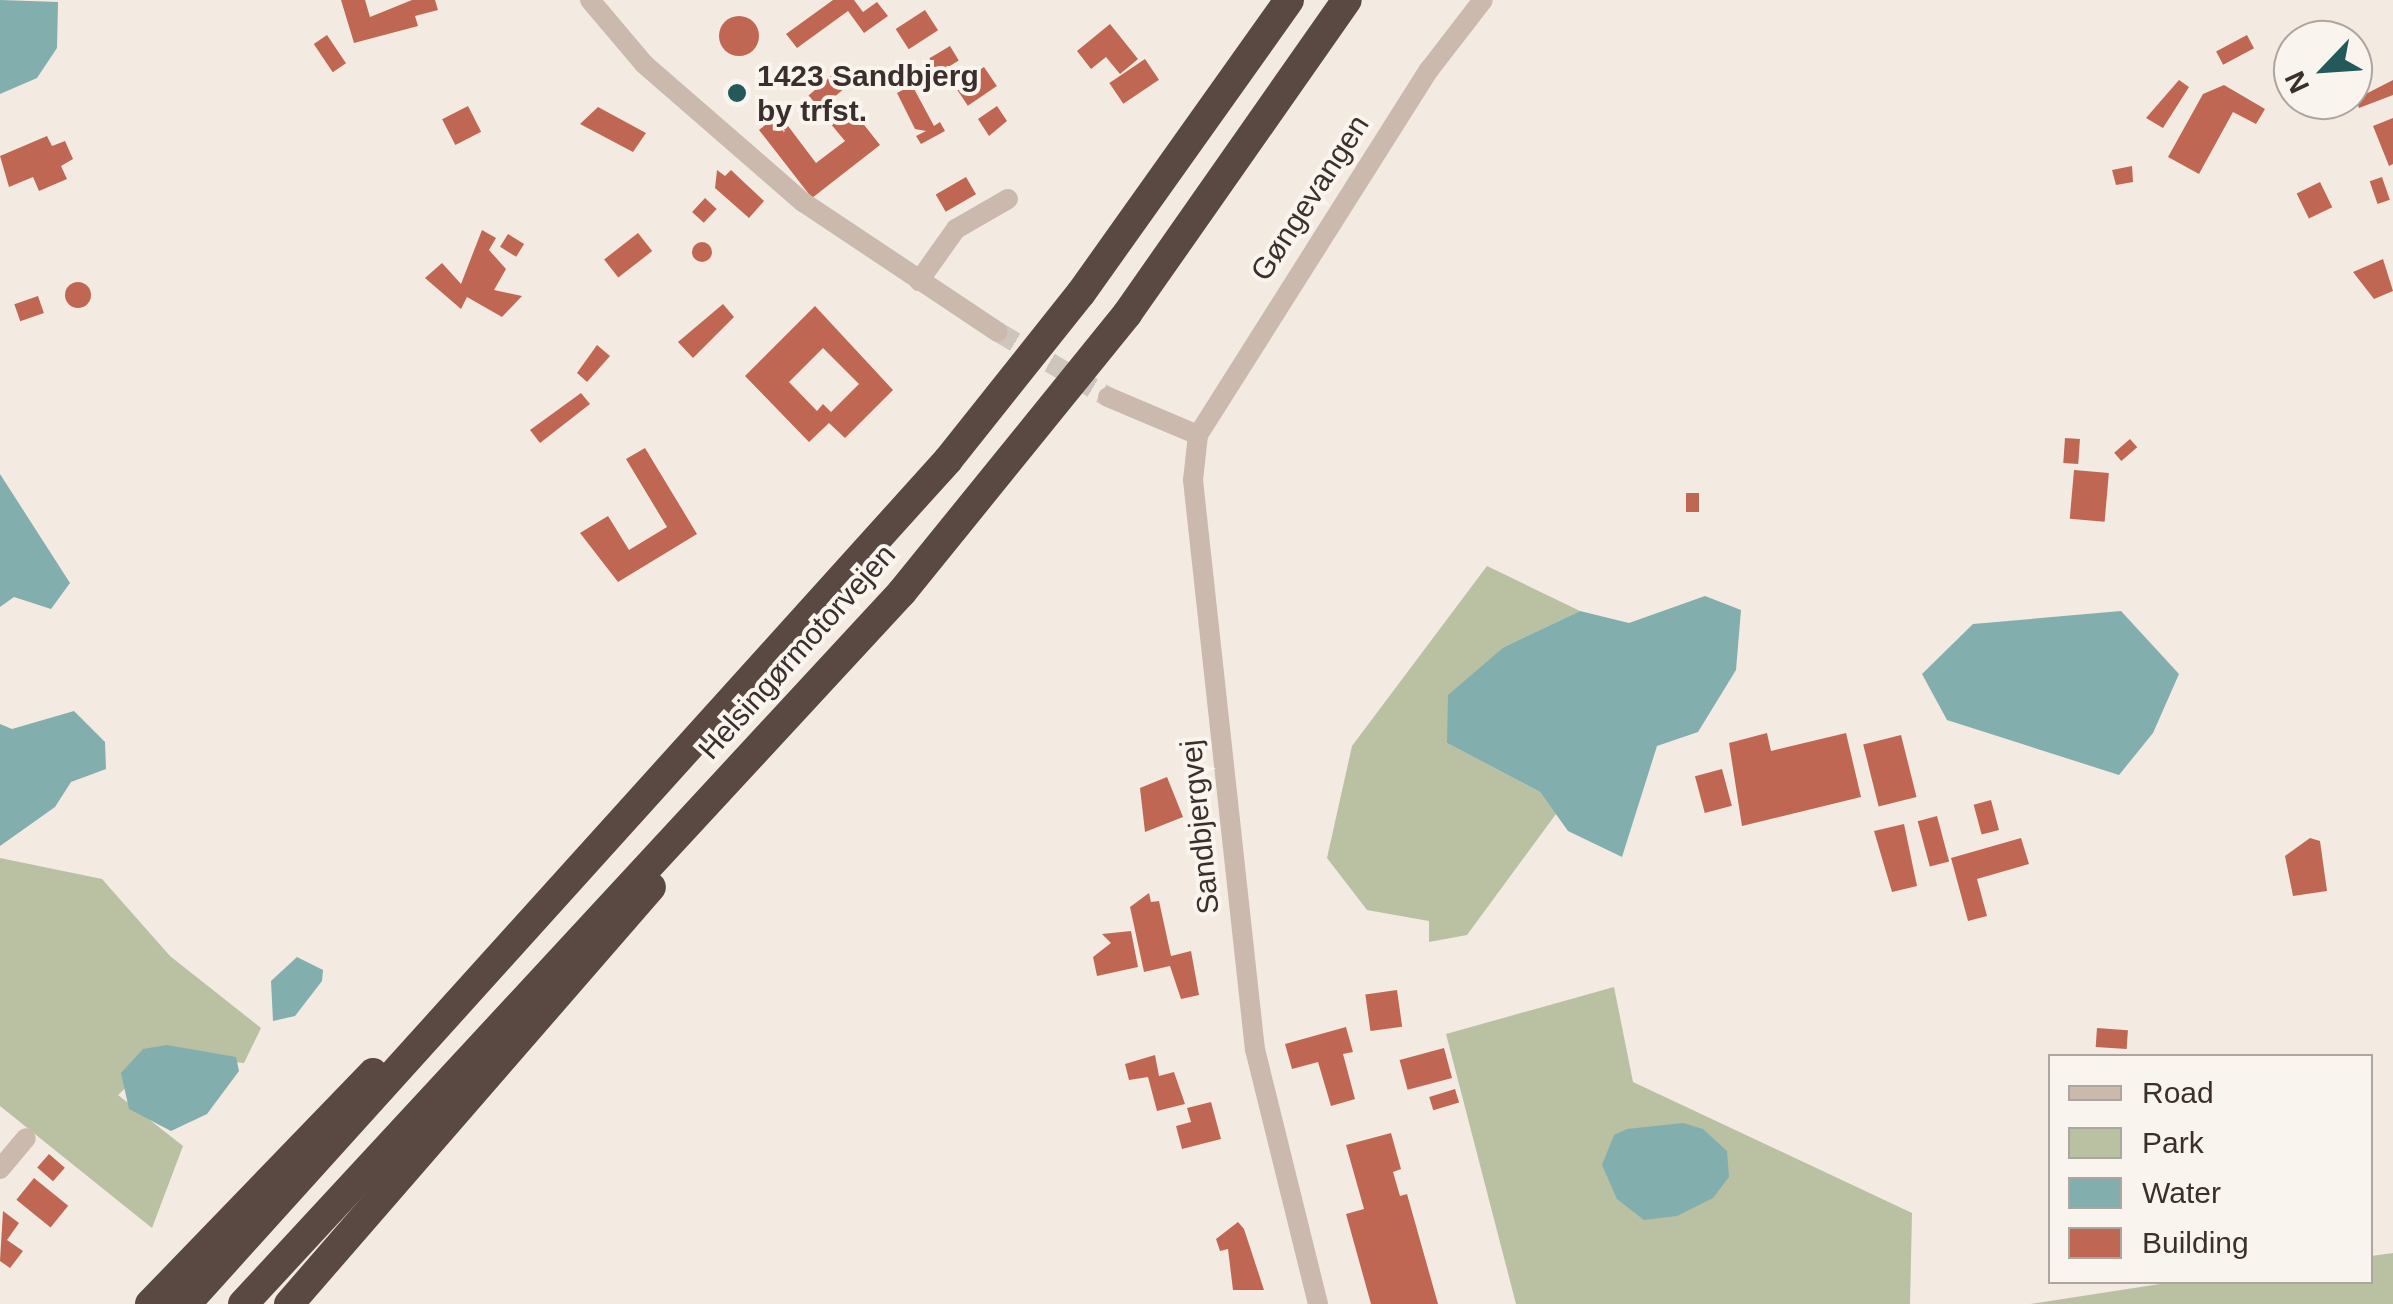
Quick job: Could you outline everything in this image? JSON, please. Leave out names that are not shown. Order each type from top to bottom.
[{"type":"highway","name":"Helsingørmotorvejen","points":[[186,1304],[948,460],[1080,293],[1289,0]]},
{"type":"highway","name":"Helsingørmotorvejen","points":[[242,1304],[726,783],[1028,440],[1347,0]]},
{"type":"highway","points":[[288,1304],[620,930],[726,783]]},
{"type":"highway","points":[[150,1304],[400,1045],[453,1008]]},
{"type":"street","points":[[590,0],[644,64],[803,202],[998,332]]},
{"type":"street","name":"Gøngevangen","points":[[1198,435],[1418,86],[1483,0]]},
{"type":"street","points":[[920,281],[956,229],[1008,199]]},
{"type":"street","points":[[1108,397],[1198,435]]},
{"type":"street","name":"Sandbjergvej","points":[[1198,435],[1193,480],[1255,1050],[1318,1304]]},
{"type":"street","points":[[0,1169],[26,1138]]},
{"type":"green space","points":[[1487,566],[1580,611],[1504,647],[1447,743],[1540,792],[1556,814],[1467,935],[1429,942],[1429,921],[1367,910],[1327,858],[1352,746]]},
{"type":"green space","points":[[0,858],[102,879],[170,956],[261,1028],[244,1063],[160,1055],[118,1095],[183,1146],[152,1228],[0,1106]]},
{"type":"green space","points":[[1614,987],[1633,1082],[1912,1213],[1910,1304],[1516,1304],[1446,1034]]},
{"type":"green space","points":[[2393,1253],[2393,1304],[2030,1304],[2160,1284],[2373,1284],[2373,1256]]},
{"type":"water","points":[[0,0],[58,2],[57,48],[37,78],[0,94]]},
{"type":"water","points":[[0,474],[70,583],[51,609],[14,597],[0,607]]},
{"type":"water","points":[[1705,596],[1741,610],[1736,670],[1698,732],[1657,746],[1622,857],[1568,831],[1540,792],[1447,743],[1448,695],[1504,647],[1580,611],[1629,623]]},
{"type":"water","points":[[2121,611],[2179,674],[2153,733],[2119,775],[1947,720],[1922,674],[1973,624]]},
{"type":"water","points":[[74,711],[105,742],[106,769],[71,782],[55,807],[0,846],[0,724],[12,729]]},
{"type":"water","points":[[297,957],[323,970],[322,981],[295,1016],[273,1021],[271,981]]},
{"type":"water","points":[[167,1045],[236,1057],[239,1071],[207,1114],[171,1131],[129,1109],[121,1073],[143,1049]]},
{"type":"water","points":[[1683,1123],[1703,1129],[1727,1151],[1729,1177],[1713,1198],[1677,1216],[1644,1220],[1617,1199],[1602,1165],[1614,1135],[1627,1129]]},
{"type":"building","points":[[341,0],[365,0],[370,17],[412,0],[435,0],[438,10],[415,16],[418,26],[354,43]]},
{"type":"building","points":[[833,0],[854,0],[863,12],[877,2],[888,16],[864,33],[848,11],[797,48],[786,34]]},
{"type":"building","points":[[925,10],[938,30],[909,49],[896,29]]},
{"type":"building","points":[[739,16],[753,22],[759,36],[753,50],[739,56],[725,50],[719,36],[725,22]]},
{"type":"building","points":[[1110,24],[1138,59],[1120,74],[1106,57],[1091,69],[1077,51]]},
{"type":"building","points":[[327,35],[346,63],[333,72],[314,44]]},
{"type":"building","points":[[2247,35],[2254,48],[2223,65],[2216,51]]},
{"type":"building","points":[[950,46],[959,61],[938,73],[929,58]]},
{"type":"building","points":[[1145,59],[1159,80],[1123,104],[1109,83]]},
{"type":"building","points":[[984,67],[997,86],[968,106],[955,87]]},
{"type":"building","points":[[838,70],[850,84],[820,109],[809,96]]},
{"type":"building","points":[[2179,80],[2189,87],[2163,128],[2146,118]]},
{"type":"building","points":[[2393,80],[2393,95],[2373,103],[2373,90]]},
{"type":"building","points":[[912,85],[934,126],[940,122],[945,131],[921,144],[916,136],[926,131],[915,129],[897,93]]},
{"type":"building","points":[[2224,85],[2265,109],[2256,124],[2233,112],[2199,174],[2168,157],[2203,94]]},
{"type":"building","points":[[468,106],[481,132],[455,145],[442,119]]},
{"type":"building","points":[[997,106],[1007,121],[989,136],[978,119]]},
{"type":"building","points":[[598,107],[646,133],[633,152],[580,124]]},
{"type":"building","points":[[850,107],[880,145],[812,198],[759,130],[779,114],[816,163],[845,141],[830,123]]},
{"type":"building","points":[[2393,118],[2393,164],[2389,166],[2373,126]]},
{"type":"building","points":[[47,136],[52,146],[65,141],[73,159],[61,166],[67,179],[39,191],[33,177],[9,187],[0,156]]},
{"type":"building","points":[[2132,166],[2133,182],[2116,185],[2112,170]]},
{"type":"building","points":[[717,170],[725,176],[731,170],[764,201],[749,218],[715,188]]},
{"type":"building","points":[[966,177],[976,194],[946,212],[936,194]]},
{"type":"building","points":[[2382,177],[2390,200],[2378,204],[2370,181]]},
{"type":"building","points":[[2320,182],[2332,207],[2309,219],[2297,193]]},
{"type":"building","points":[[705,198],[717,209],[704,223],[692,212]]},
{"type":"building","points":[[482,230],[496,238],[489,250],[506,269],[494,290],[522,296],[502,317],[467,297],[461,309],[425,278],[442,263],[461,284]]},
{"type":"building","points":[[638,233],[652,251],[618,278],[604,259]]},
{"type":"building","points":[[508,234],[524,244],[516,257],[500,247]]},
{"type":"building","points":[[702,242],[712,252],[702,262],[692,252]]},
{"type":"building","points":[[2383,259],[2393,291],[2374,299],[2353,272]]},
{"type":"building","points":[[78,282],[87,286],[91,295],[87,304],[78,308],[69,304],[65,295],[69,286]]},
{"type":"building","points":[[38,296],[44,313],[20,321],[14,304]]},
{"type":"building","points":[[723,304],[734,317],[693,358],[678,342]]},
{"type":"building","points":[[815,306],[893,390],[845,438],[829,423],[809,442],[745,376]],"holes":[[[823,348],[859,384],[831,412],[823,404],[817,411],[789,382]]]},
{"type":"building","points":[[597,345],[610,356],[587,382],[577,373]]},
{"type":"building","points":[[581,393],[590,404],[540,443],[530,430]]},
{"type":"building","points":[[2065,438],[2080,439],[2078,464],[2063,463]]},
{"type":"building","points":[[2130,439],[2137,447],[2121,461],[2114,453]]},
{"type":"building","points":[[645,448],[697,534],[618,582],[580,533],[608,516],[629,550],[667,527],[626,459]]},
{"type":"building","points":[[2074,470],[2109,473],[2105,522],[2070,519]]},
{"type":"building","points":[[1686,493],[1699,493],[1699,512],[1686,512]]},
{"type":"building","points":[[1767,733],[1771,751],[1846,733],[1861,797],[1742,826],[1729,743]]},
{"type":"building","points":[[1901,735],[1916,797],[1879,807],[1863,744]]},
{"type":"building","points":[[1722,769],[1732,806],[1705,813],[1695,776]]},
{"type":"building","points":[[1167,777],[1183,817],[1145,832],[1140,788]]},
{"type":"building","points":[[1991,800],[1999,830],[1982,835],[1974,805]]},
{"type":"building","points":[[1937,816],[1949,861],[1930,867],[1918,821]]},
{"type":"building","points":[[1904,824],[1917,886],[1892,892],[1874,831]]},
{"type":"building","points":[[2021,838],[2029,864],[1977,879],[1987,916],[1968,921],[1951,858]]},
{"type":"building","points":[[2310,838],[2320,841],[2327,891],[2293,896],[2285,856]]},
{"type":"building","points":[[1149,893],[1151,902],[1159,901],[1171,956],[1191,951],[1199,995],[1181,999],[1170,966],[1144,972],[1130,907]]},
{"type":"building","points":[[1131,931],[1138,967],[1097,976],[1093,957],[1111,943],[1102,934]]},
{"type":"building","points":[[1397,990],[1402,1027],[1370,1031],[1365,994]]},
{"type":"building","points":[[1346,1027],[1353,1052],[1343,1054],[1355,1099],[1331,1106],[1318,1062],[1292,1069],[1285,1044]]},
{"type":"building","points":[[2097,1028],[2128,1030],[2127,1049],[2096,1047]]},
{"type":"building","points":[[1444,1048],[1452,1078],[1408,1090],[1400,1060]]},
{"type":"building","points":[[1155,1055],[1159,1076],[1174,1072],[1185,1104],[1157,1111],[1148,1077],[1129,1080],[1125,1064]]},
{"type":"building","points":[[1455,1089],[1459,1102],[1433,1110],[1429,1097]]},
{"type":"building","points":[[1211,1102],[1221,1139],[1182,1149],[1176,1126],[1191,1122],[1187,1108]]},
{"type":"building","points":[[1391,1133],[1401,1169],[1393,1172],[1400,1196],[1407,1194],[1438,1304],[1371,1304],[1346,1214],[1364,1209],[1346,1145]]},
{"type":"building","points":[[49,1154],[65,1168],[53,1181],[37,1168]]},
{"type":"building","points":[[34,1178],[68,1206],[51,1227],[16,1200]]},
{"type":"building","points":[[3,1211],[19,1223],[7,1240],[23,1251],[10,1268],[0,1261]]},
{"type":"building","points":[[1238,1222],[1244,1229],[1264,1290],[1233,1290],[1228,1249],[1220,1251],[1216,1239]]},
{"type":"tunnel","points":[[998,332],[1108,397]]},
{"type":"place","name":"1423 Sandbjerg by trfst.","points":[[737,93]]}]
